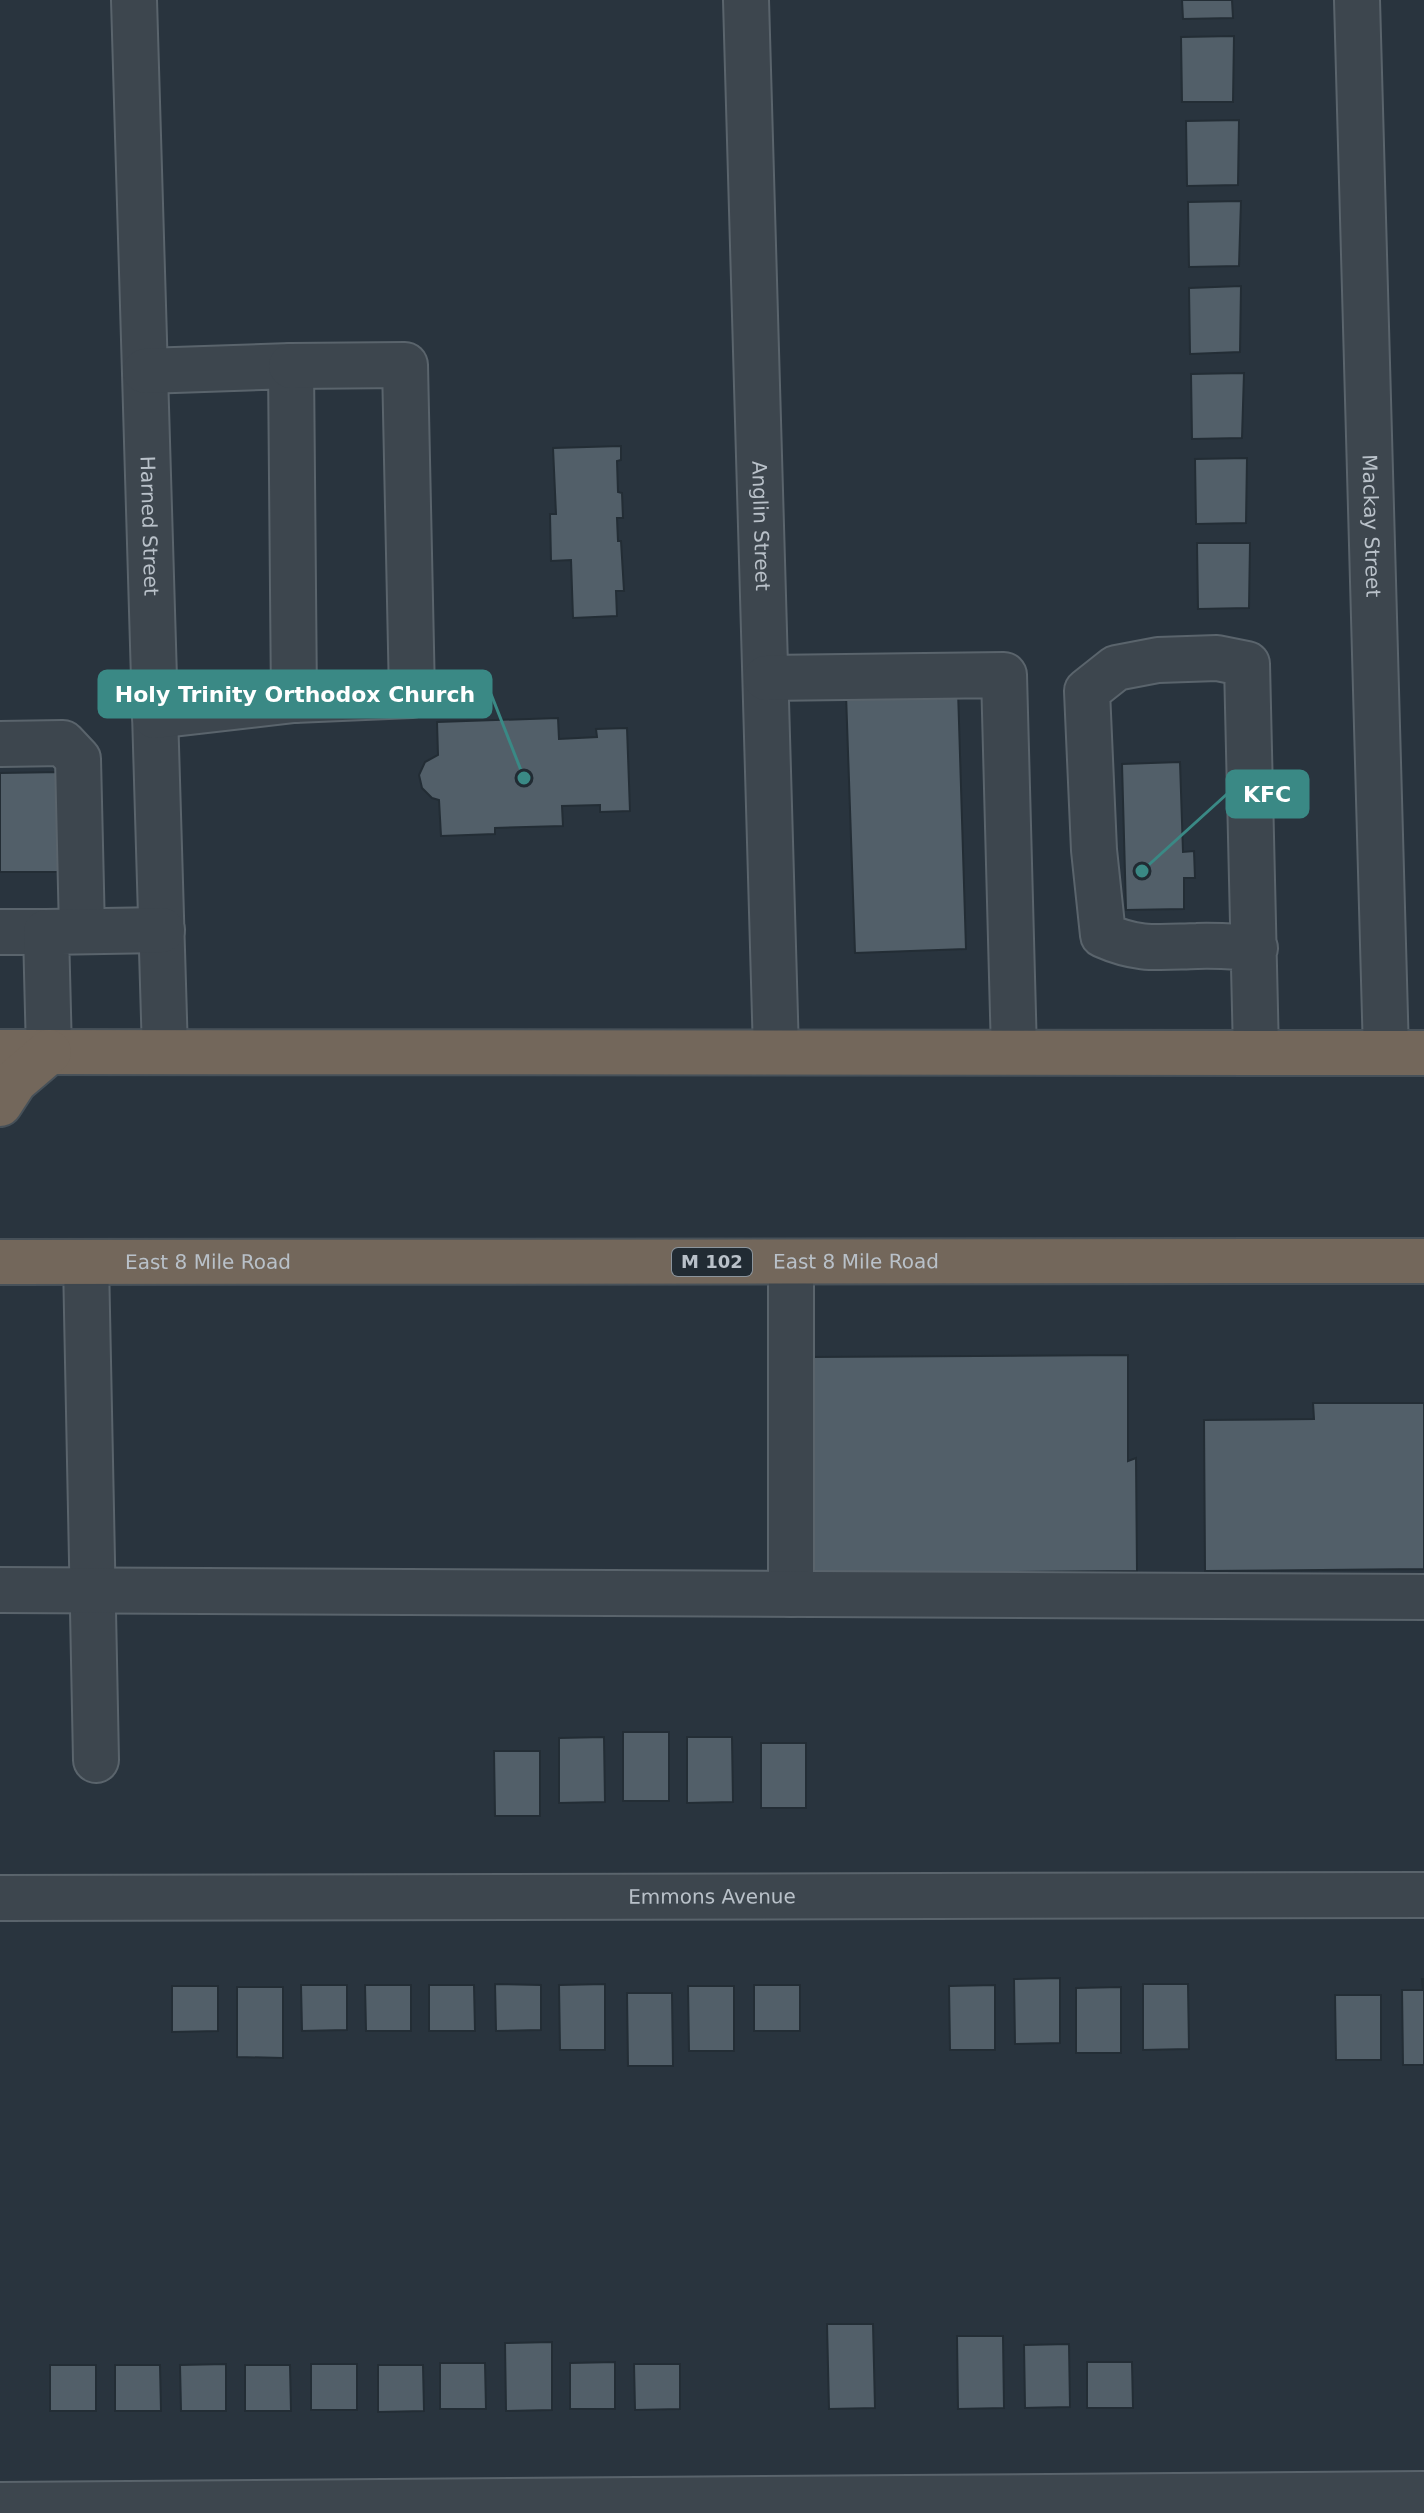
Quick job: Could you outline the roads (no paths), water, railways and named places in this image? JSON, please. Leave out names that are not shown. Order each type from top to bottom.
[{"type":"highway","points":[[0,1052],[1405,1053]]},
{"type":"highway","points":[[0,1104],[15,1081],[49,1052]]},
{"type":"highway","name":"East 8 Mile Road","points":[[7,1251],[86,1262],[1424,1261]]},
{"type":"street","name":"Harned Street","points":[[134,0],[165,1052]]},
{"type":"street","name":"Anglin Street","points":[[746,0],[776,1052]]},
{"type":"street","name":"Mackay Street","points":[[1357,0],[1405,1053]]},
{"type":"street","points":[[145,371],[405,365],[412,695],[294,700],[155,716]]},
{"type":"street","points":[[291,366],[294,700]]},
{"type":"street","points":[[1255,948],[1128,946],[1103,935],[1094,850],[1087,691],[1116,668],[1158,660],[1217,658],[1247,664],[1255,948],[1256,1053]]},
{"type":"street","points":[[766,678],[1004,675],[1014,1052]]},
{"type":"street","points":[[0,744],[63,743],[78,759],[64,931],[49,1052]]},
{"type":"street","points":[[0,932],[162,930]]},
{"type":"street","points":[[86,1262],[96,1760]]},
{"type":"street","points":[[791,1262],[791,1594]]},
{"type":"street","points":[[0,1590],[1424,1597]]},
{"type":"street","name":"Emmons Avenue","points":[[0,1898],[1424,1895]]},
{"type":"street","points":[[0,2505],[652,2507],[1245,2504],[1424,2494]]},
{"type":"place","name":"Holy Trinity Orthodox Church","points":[[524,778]]},
{"type":"place","name":"KFC","points":[[1142,871]]}]
